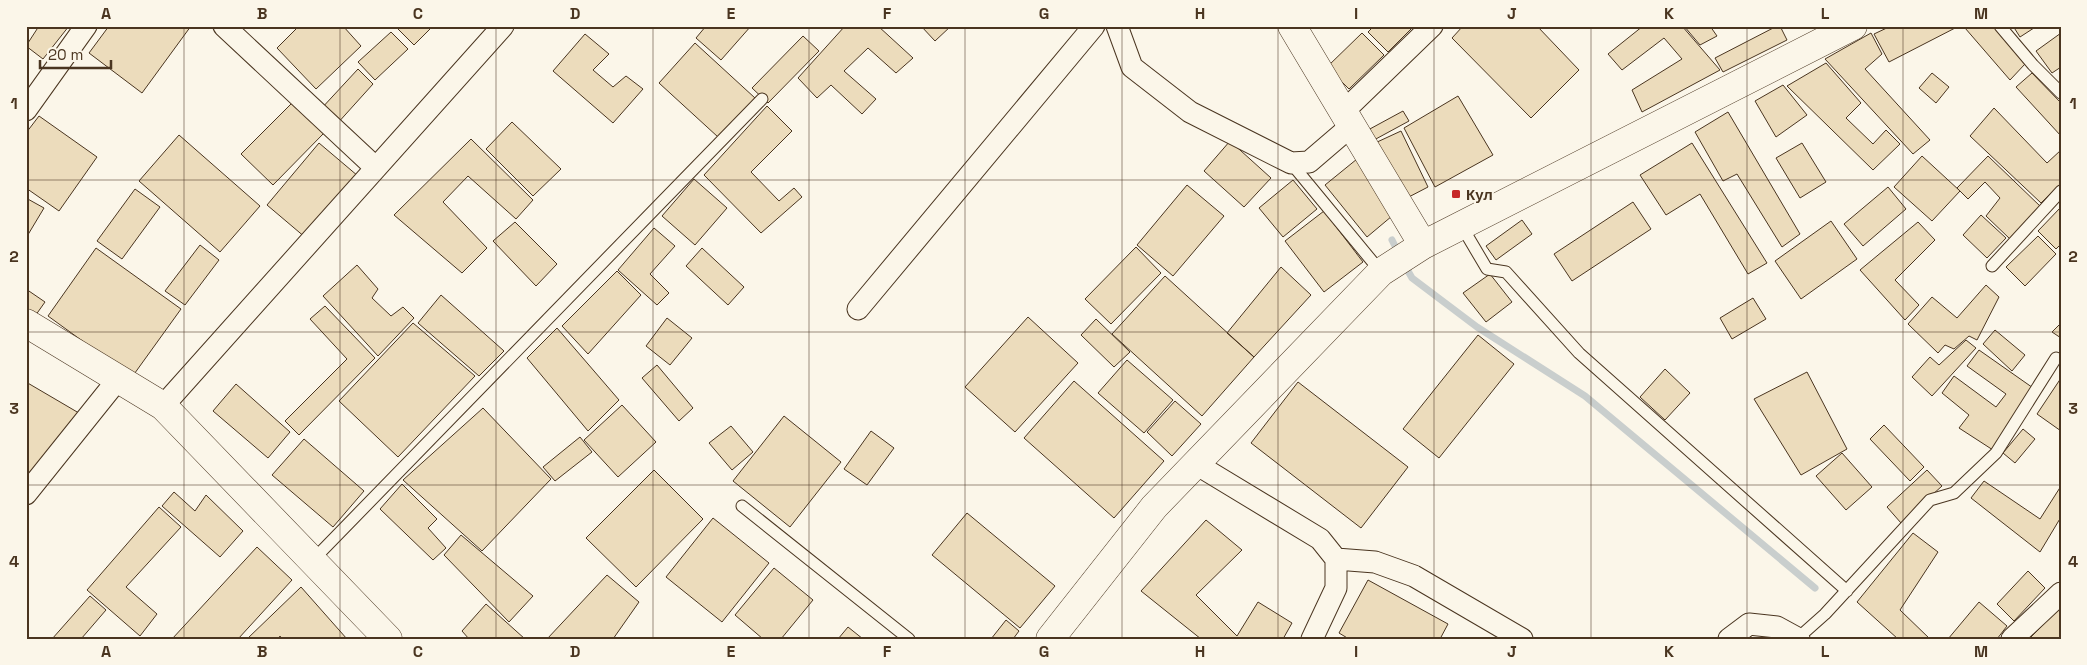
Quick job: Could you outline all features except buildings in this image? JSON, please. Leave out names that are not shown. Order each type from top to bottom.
[{"type":"street","points":[[26,110],[86,26]]},
{"type":"street","points":[[224,26],[376,168]]},
{"type":"street","points":[[163,406],[503,26]]},
{"type":"street","points":[[858,309],[1094,26]]},
{"type":"street","points":[[1117,26],[1132,67],[1139,73],[1190,112],[1291,163],[1309,162],[1432,26]]},
{"type":"street","points":[[1292,26],[1424,245]]},
{"type":"street","points":[[1050,639],[1154,507],[1381,272],[1424,245],[1853,26]]},
{"type":"street","points":[[26,324],[163,406],[388,639]]},
{"type":"street","points":[[26,494],[119,378]]},
{"type":"street","points":[[1196,464],[1320,539],[1336,559],[1336,588],[1312,639]]},
{"type":"street","points":[[1336,559],[1375,562],[1414,576],[1522,639]]},
{"type":"street","points":[[2012,639],[2061,593]]},
{"type":"street","points":[[1729,639],[1749,624],[1776,626],[1799,638]]},
{"type":"lane","points":[[2000,26],[2032,65],[2061,94]]},
{"type":"lane","points":[[312,561],[762,99]]},
{"type":"lane","points":[[1291,163],[1381,272]]},
{"type":"lane","points":[[1992,266],[2061,191]]},
{"type":"lane","points":[[1461,226],[1487,269],[1506,272],[1578,353],[1846,591]]},
{"type":"lane","points":[[1799,638],[1825,614],[1930,500],[1954,493],[1996,453],[2056,358]]},
{"type":"lane","points":[[742,506],[909,639]]},
{"type":"waterway","points":[[1392,240],[1399,254]]},
{"type":"waterway","points":[[1404,264],[1412,278],[1477,327],[1585,396],[1815,588]]},
{"type":"place","name":"Кул","points":[[1456,194]]}]
